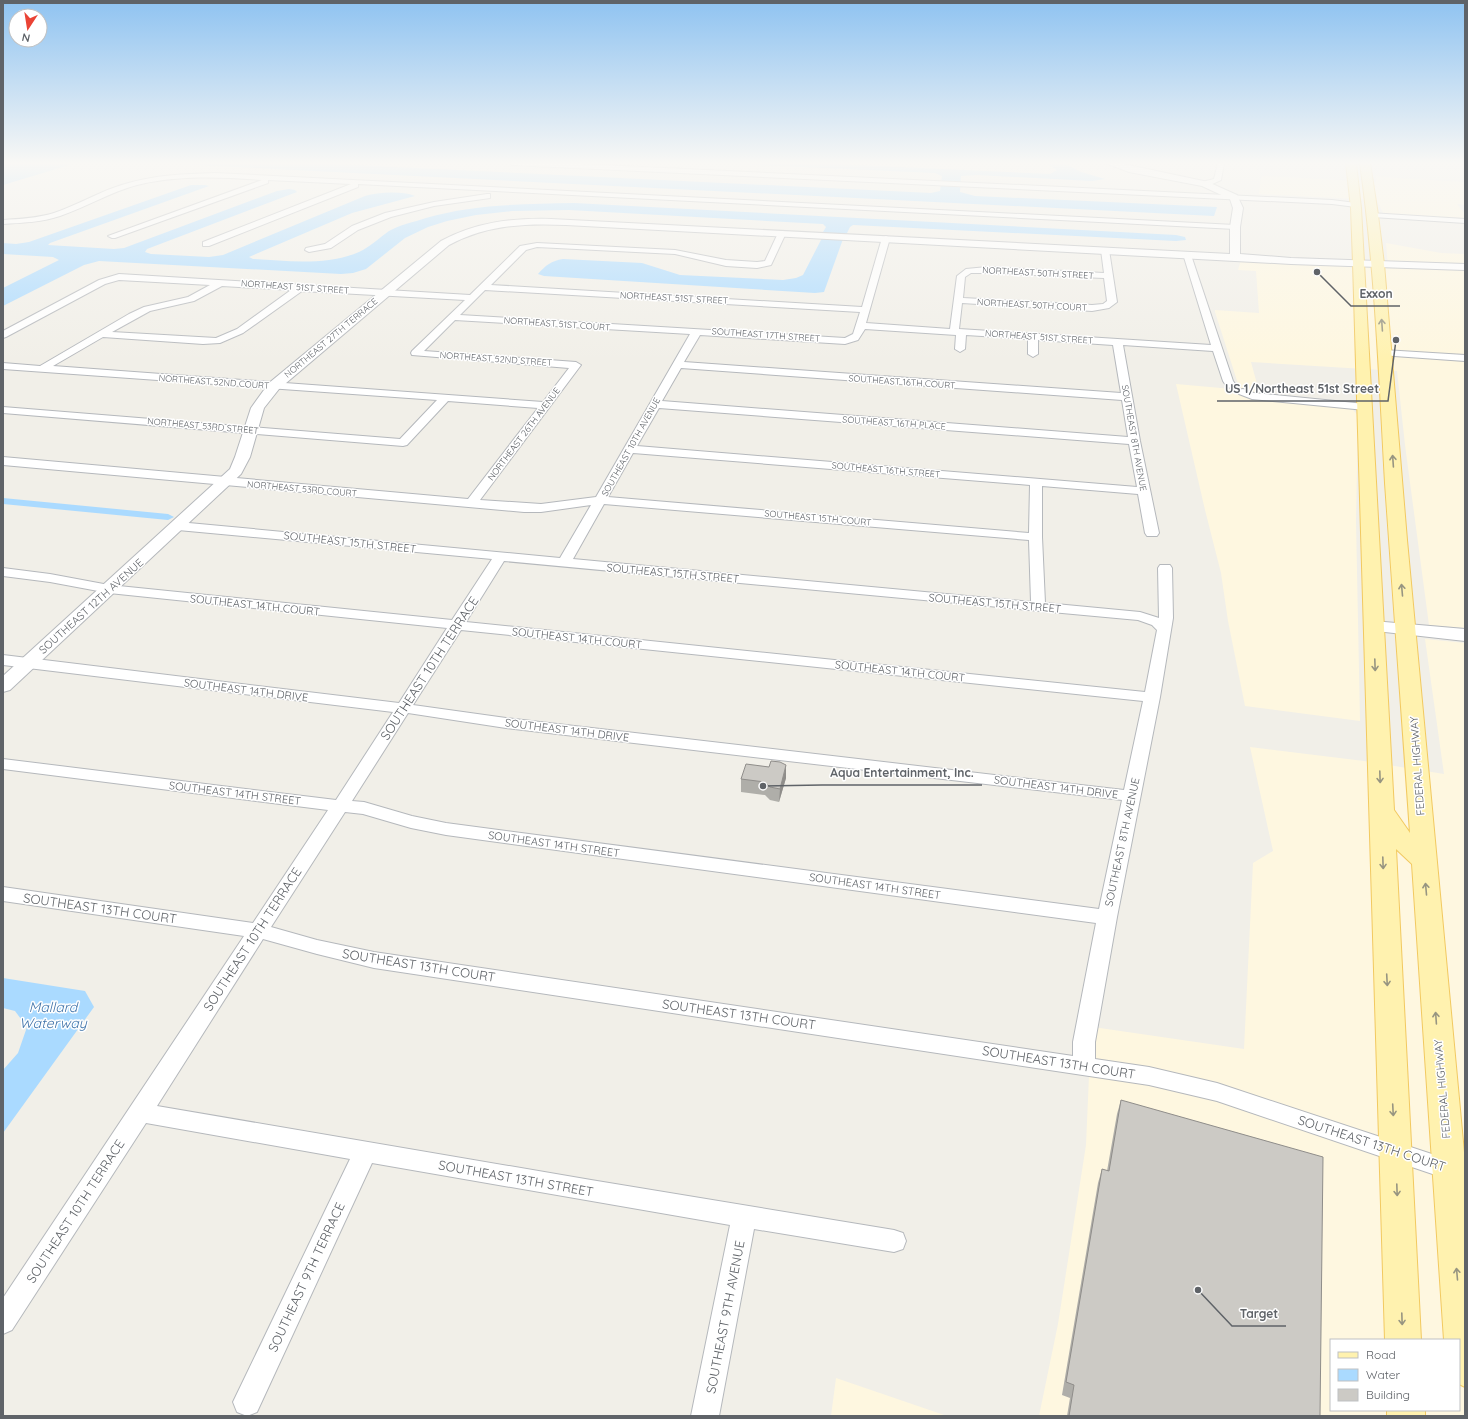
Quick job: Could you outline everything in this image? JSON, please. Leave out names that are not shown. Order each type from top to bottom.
[{"type":"main road","points":[[1357,229],[1403,1339]]},
{"type":"main road","name":"FEDERAL HIGHWAY","points":[[1375,229],[1424,860],[1457,1172],[1465,1368]]},
{"type":"main road","points":[[1362,337],[1375,349],[1384,353]]},
{"type":"main road","points":[[1363,366],[1371,367],[1379,371],[1386,378]]},
{"type":"main road","points":[[1365,407],[1382,417],[1390,425]]},
{"type":"main road","points":[[1368,478],[1379,491],[1396,499]]},
{"type":"main road","points":[[1368,501],[1383,508],[1397,524]]},
{"type":"main road","points":[[1381,810],[1397,836],[1410,850],[1424,860]]},
{"type":"street","points":[[112,236],[131,229]]},
{"type":"street","points":[[206,244],[243,229]]},
{"type":"street","points":[[309,250],[328,246],[353,229]]},
{"type":"street","name":"NORTHEAST 27TH TERRACE","points":[[178,526],[236,471],[242,460],[256,412],[274,386],[445,243],[453,238],[480,229]]},
{"type":"street","name":"NORTHEAST 27TH TERRACE","points":[[706,229],[1187,254],[1291,261],[1378,262],[1465,267]]},
{"type":"street","points":[[1235,229],[1235,257]]},
{"type":"street","points":[[452,317],[523,248],[529,246],[537,245],[675,252],[726,263],[764,264],[768,263],[782,233]]},
{"type":"street","points":[[861,326],[886,238]]},
{"type":"street","points":[[1104,250],[1108,276]]},
{"type":"street","points":[[1187,254],[1228,381],[1231,385]]},
{"type":"street","name":"NORTHEAST 50TH STREET","points":[[958,300],[961,276],[969,271],[987,270],[1108,276]]},
{"type":"street","name":"NORTHEAST 50TH COURT","points":[[958,300],[1092,308],[1106,306],[1112,302],[1108,276]]},
{"type":"street","name":"NORTHEAST 51ST STREET","points":[[3,334],[102,282],[119,277],[472,298]]},
{"type":"street","points":[[40,369],[132,316],[147,309],[192,299],[221,282]]},
{"type":"street","name":"NORTHEAST 51ST STREET","points":[[483,287],[865,310]]},
{"type":"street","points":[[101,334],[203,341],[217,340],[240,331],[300,288]]},
{"type":"street","points":[[958,300],[958,332],[960,349]]},
{"type":"street","name":"NORTHEAST 51ST COURT","points":[[452,317],[662,330]]},
{"type":"street","name":"NORTHEAST 52ND STREET","points":[[452,317],[416,353],[576,365]]},
{"type":"street","name":"NORTHEAST 51ST STREET","points":[[861,326],[1217,348]]},
{"type":"street","name":"SOUTHEAST 17TH STREET","points":[[662,330],[845,341],[857,337],[861,326]]},
{"type":"street","name":"SOUTHEAST 10TH AVENUE","points":[[564,563],[697,331]]},
{"type":"street","points":[[1033,337],[1033,354]]},
{"type":"street","name":"SOUTHEAST 8TH AVENUE","points":[[1118,342],[1126,398],[1152,533]]},
{"type":"street","points":[[1384,353],[1465,358]]},
{"type":"street","name":"NORTHEAST 26TH AVENUE","points":[[472,504],[576,365]]},
{"type":"street","name":"SOUTHEAST 16TH COURT","points":[[677,365],[1126,398]]},
{"type":"street","name":"NORTHEAST 52ND COURT","points":[[3,366],[545,405]]},
{"type":"street","points":[[1243,392],[1257,397],[1365,407]]},
{"type":"street","name":"NORTHEAST 53RD STREET","points":[[3,410],[404,443],[445,398]]},
{"type":"street","name":"SOUTHEAST 16TH PLACE","points":[[655,404],[1134,441]]},
{"type":"street","name":"SOUTHEAST 16TH STREET","points":[[630,449],[1143,491]]},
{"type":"street","name":"NORTHEAST 53RD COURT","points":[[3,461],[524,508],[541,508],[601,500]]},
{"type":"street","points":[[1036,483],[1035,537],[1038,606]]},
{"type":"street","name":"SOUTHEAST 15TH COURT","points":[[601,500],[1035,537]]},
{"type":"street","name":"SOUTHEAST 15TH STREET","points":[[178,526],[1140,616],[1165,624]]},
{"type":"street","name":"SOUTHEAST 12TH AVENUE","points":[[3,686],[178,526]]},
{"type":"street","name":"SOUTHEAST 10TH TERRACE","points":[[3,1321],[257,931],[341,805],[500,557]]},
{"type":"street","name":"SOUTHEAST 8TH AVENUE","points":[[1084,1066],[1084,1042],[1106,917],[1152,697],[1165,624],[1165,568]]},
{"type":"street","name":"SOUTHEAST 14TH COURT","points":[[3,572],[50,578],[109,590],[1152,697]]},
{"type":"street","points":[[1373,626],[1465,635]]},
{"type":"street","name":"SOUTHEAST 14TH DRIVE","points":[[3,660],[403,708],[506,723],[1132,796]]},
{"type":"street","name":"SOUTHEAST 14TH STREET","points":[[3,764],[320,804],[364,808],[411,822],[446,829],[1106,917]]},
{"type":"street","name":"SOUTHEAST 13TH COURT","points":[[3,894],[257,931],[374,960],[1149,1076],[1217,1092],[1457,1172]]},
{"type":"street","name":"SOUTHEAST 13TH STREET","points":[[139,1112],[744,1217],[894,1241]]},
{"type":"street","name":"SOUTHEAST 9TH TERRACE","points":[[246,1402],[365,1152]]},
{"type":"street","name":"SOUTHEAST 9TH AVENUE","points":[[705,1416],[744,1217]]},
{"type":"shaded area","points":[[1386,243],[1441,253],[1465,254],[1465,628],[1429,625],[1405,445],[1397,371],[1251,362],[1260,395],[1239,387],[1215,312],[1215,310],[1259,313],[1256,271],[1238,270],[1241,260],[1388,266]]},
{"type":"shaded area","points":[[1176,384],[1232,389],[1251,398],[1264,401],[1339,407],[1353,410],[1358,415],[1356,521],[1360,721],[1245,706],[1228,621],[1221,573]]},
{"type":"shaded area","points":[[1425,639],[1465,643],[1465,1416],[1039,1416],[1058,1324],[1086,1145],[1093,1027],[1244,1049],[1253,863],[1273,851],[1250,747],[1364,761],[1444,774]]},
{"type":"shaded area","points":[[836,1378],[947,1416],[831,1416]]},
{"type":"water","points":[[65,229],[88,229],[48,245],[114,249],[124,248],[174,229],[199,229],[147,249],[145,252],[151,254],[209,257],[223,255],[285,229],[314,229],[249,257],[253,259],[307,262],[333,259],[359,252],[393,229],[423,229],[405,238],[366,269],[353,273],[341,274],[99,261],[84,265],[3,306],[3,288],[59,260],[53,257],[3,254],[3,243],[16,244],[29,242]]},
{"type":"water","points":[[825,229],[849,229],[847,233],[842,234],[843,239],[824,292],[815,293],[544,276],[538,274],[549,264],[563,259],[642,263],[680,275],[783,280],[796,278],[803,275],[822,238],[827,234],[823,232]]},
{"type":"water","points":[[938,229],[1067,229],[1176,235],[1185,237],[1186,240],[1176,241]]},
{"type":"water","name":"Mallard Waterway","points":[[3,978],[85,991],[94,1007],[3,1133],[3,1070],[18,1053],[27,1027],[15,1011],[3,1008]]},
{"type":"building","points":[[771,761],[780,762],[786,765],[780,789],[770,787],[765,782],[741,779],[746,764],[769,767]]},
{"type":"building","points":[[1121,1100],[1323,1157],[1320,1416],[1069,1416],[1074,1385],[1066,1382],[1102,1169],[1109,1171]]},
{"type":"waterway","points":[[3,501],[168,517]]},
{"type":"place","name":"Exxon","points":[[1317,272]]},
{"type":"place","name":"US 1/Northeast 51st Street","points":[[1396,340]]},
{"type":"place","name":"Aqua Entertainment, Inc.","points":[[763,786]]},
{"type":"place","name":"Target","points":[[1198,1290]]}]
